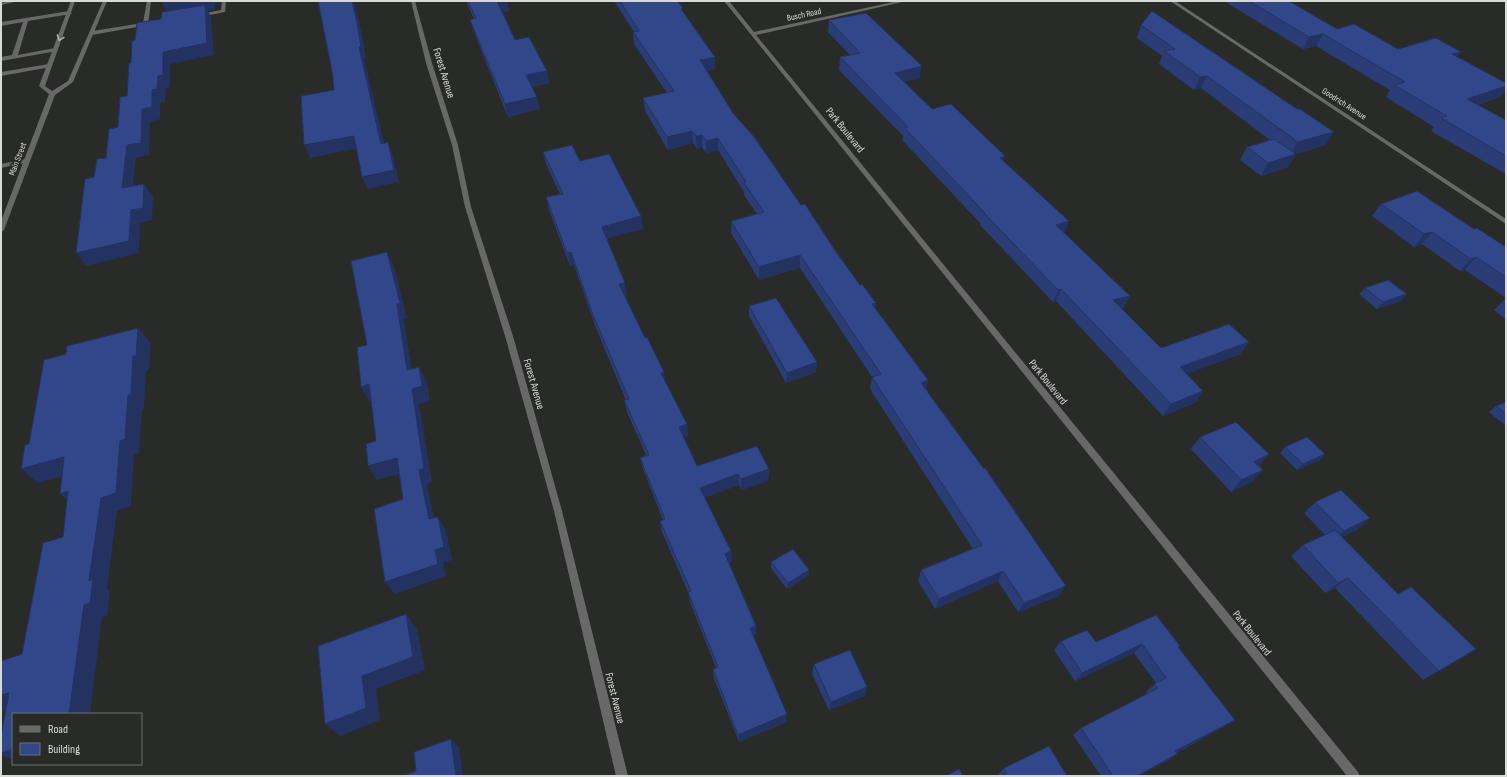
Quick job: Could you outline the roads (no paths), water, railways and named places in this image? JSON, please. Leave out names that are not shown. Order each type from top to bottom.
[{"type":"street","points":[[1,4],[17,1]]},
{"type":"street","points":[[73,1],[42,86],[52,94],[70,82],[105,1]]},
{"type":"street","points":[[144,24],[149,1]]},
{"type":"street","points":[[192,16],[223,12],[224,1]]},
{"type":"street","name":"Forest Avenue","points":[[413,1],[429,63],[455,145],[468,207],[509,336],[558,511],[622,776]]},
{"type":"street","name":"Park Boulevard","points":[[726,1],[1354,776]]},
{"type":"street","name":"Busch Road","points":[[753,34],[905,1]]},
{"type":"street","name":"Goodrich Avenue","points":[[1172,1],[1506,222]]},
{"type":"street","points":[[1,24],[69,13]]},
{"type":"street","points":[[15,56],[26,20]]},
{"type":"street","points":[[92,33],[152,23]]},
{"type":"street","points":[[1,59],[55,50]]},
{"type":"street","points":[[1,74],[49,66]]},
{"type":"street","name":"Main Street","points":[[1,230],[52,94]]},
{"type":"street","points":[[1,166],[26,161]]}]
